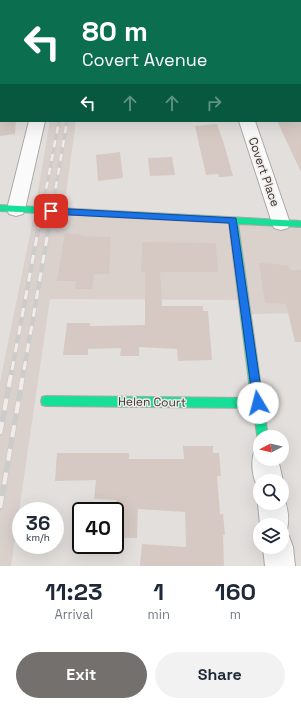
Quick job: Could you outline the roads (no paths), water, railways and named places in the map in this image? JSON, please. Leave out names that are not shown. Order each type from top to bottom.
[{"type":"street","points":[[37,122],[8,208],[301,224]]},
{"type":"street","name":"Covert Place","points":[[246,122],[281,223]]},
{"type":"street","points":[[233,220],[261,430]]},
{"type":"street","name":"Helen Court","points":[[46,401],[258,403]]},
{"type":"street","points":[[279,554],[280,566]]},
{"type":"railway","points":[[41,216],[59,122]]},
{"type":"railway","points":[[51,216],[67,122]]},
{"type":"railway","points":[[12,370],[41,215]]},
{"type":"railway","points":[[24,370],[51,215]]},
{"type":"railway","points":[[0,434],[12,369]]},
{"type":"railway","points":[[0,508],[24,369]]}]
